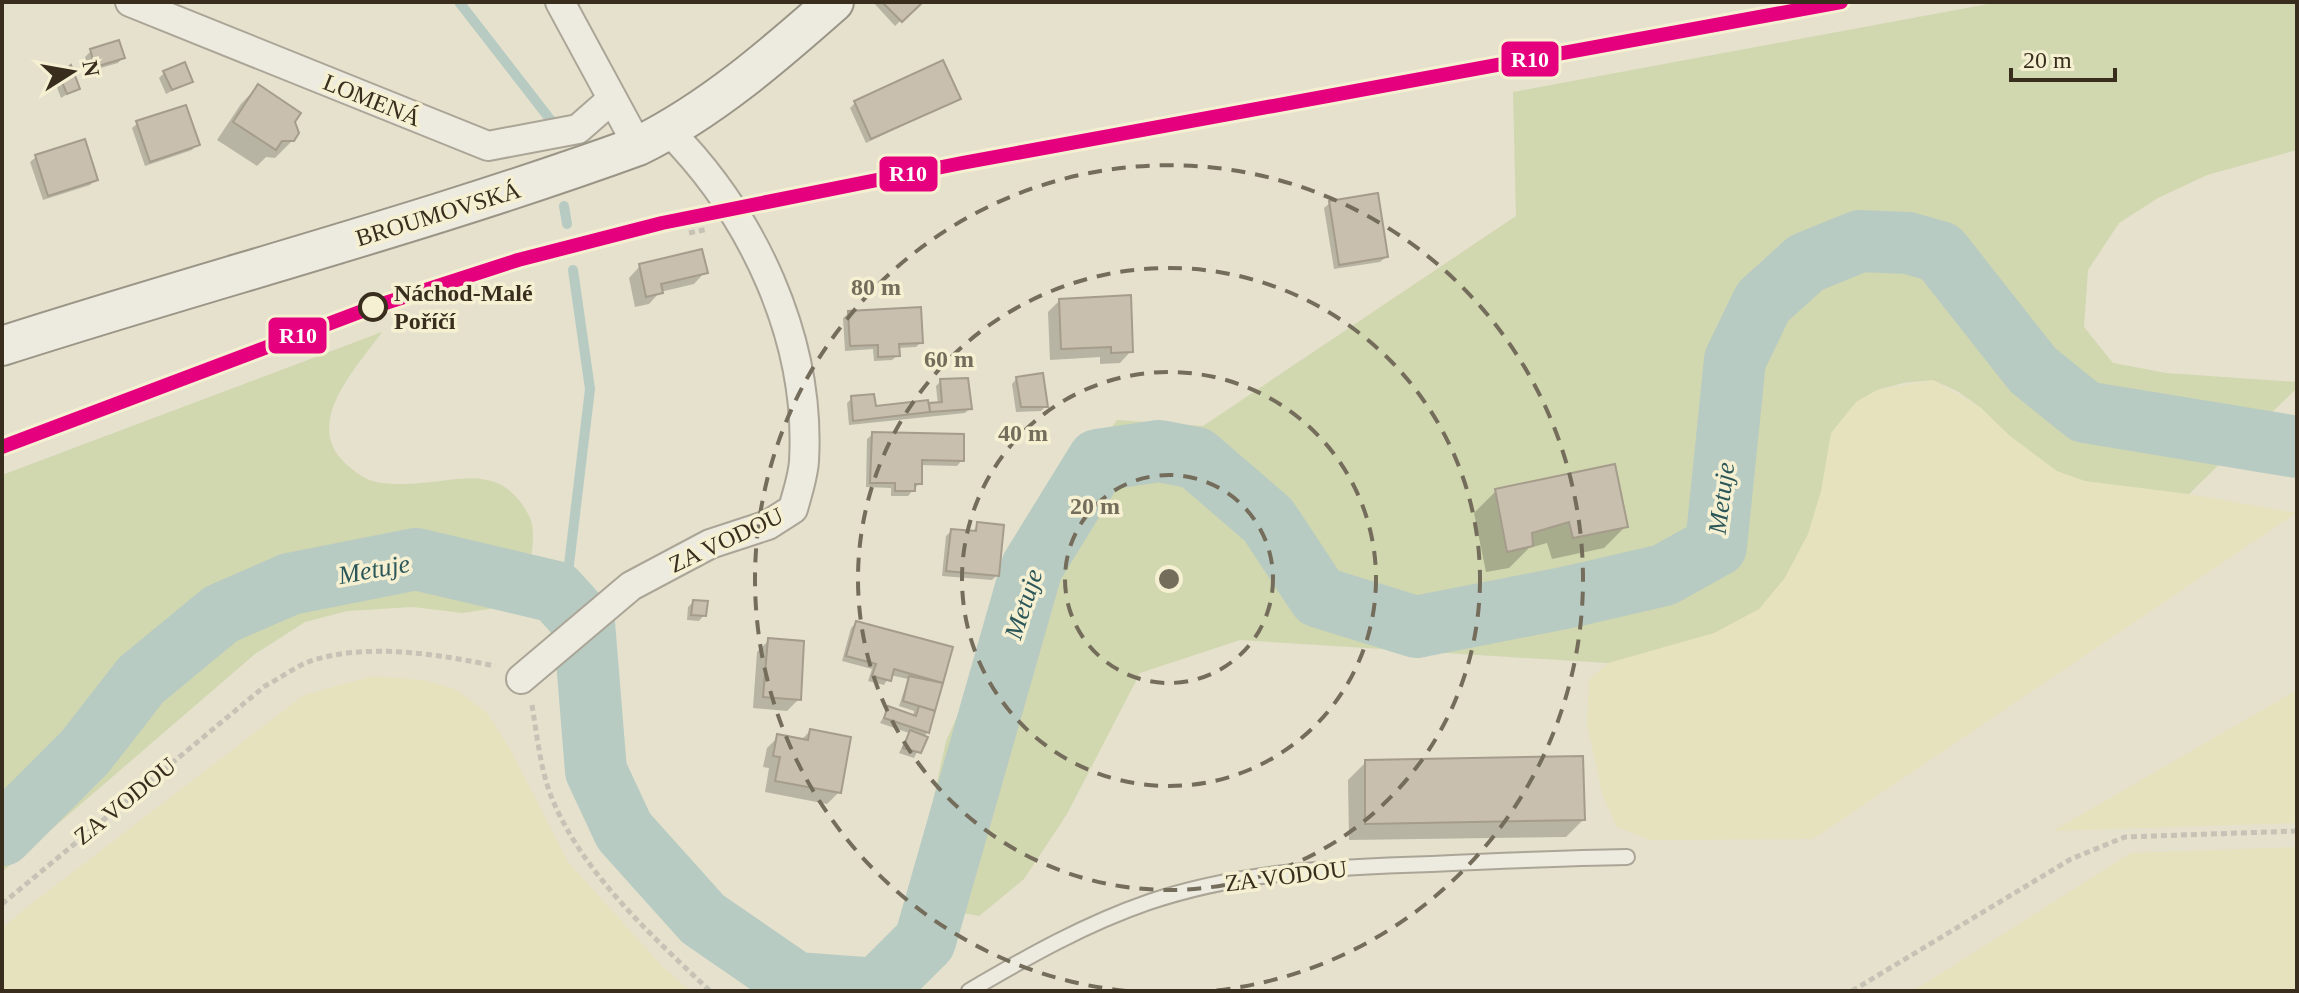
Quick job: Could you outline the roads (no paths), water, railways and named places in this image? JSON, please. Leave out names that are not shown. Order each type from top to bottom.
[{"type":"main road","name":"BROUMOVSKÁ","points":[[2,346],[154,297],[413,223],[654,138],[765,62],[834,2]]},
{"type":"street","name":"LOMENÁ","points":[[130,2],[488,146],[578,129],[611,100]]},
{"type":"street","points":[[560,2],[611,100],[654,138]]},
{"type":"street","name":"ZA VODOU","points":[[521,679],[631,586],[710,544],[768,525],[793,509],[804,462],[799,384],[784,319],[763,259],[703,165],[654,138]]},
{"type":"lane","name":"ZA VODOU","points":[[969,991],[1085,928],[1150,902],[1231,880],[1284,871],[1627,857]]},
{"type":"waterway","points":[[459,2],[553,123]]},
{"type":"waterway","points":[[564,206],[567,224]]},
{"type":"waterway","name":"Metuje","points":[[2,835],[85,752],[141,680],[221,614],[290,584],[416,559],[556,592],[584,623],[596,771],[624,831],[703,919],[796,983],[877,989],[925,941],[1032,567],[1098,460],[1159,451],[1196,458],[1268,520],[1319,597],[1416,627],[1664,575],[1716,546],[1735,360],[1763,302],[1806,263],[1860,241],[1908,243],[1940,252],[2033,370],[2085,412],[2297,447]]},
{"type":"waterway","points":[[565,598],[590,389],[573,270]]},
{"type":"place","name":"Náchod-Malé Poříčí","points":[[373,307]]}]
